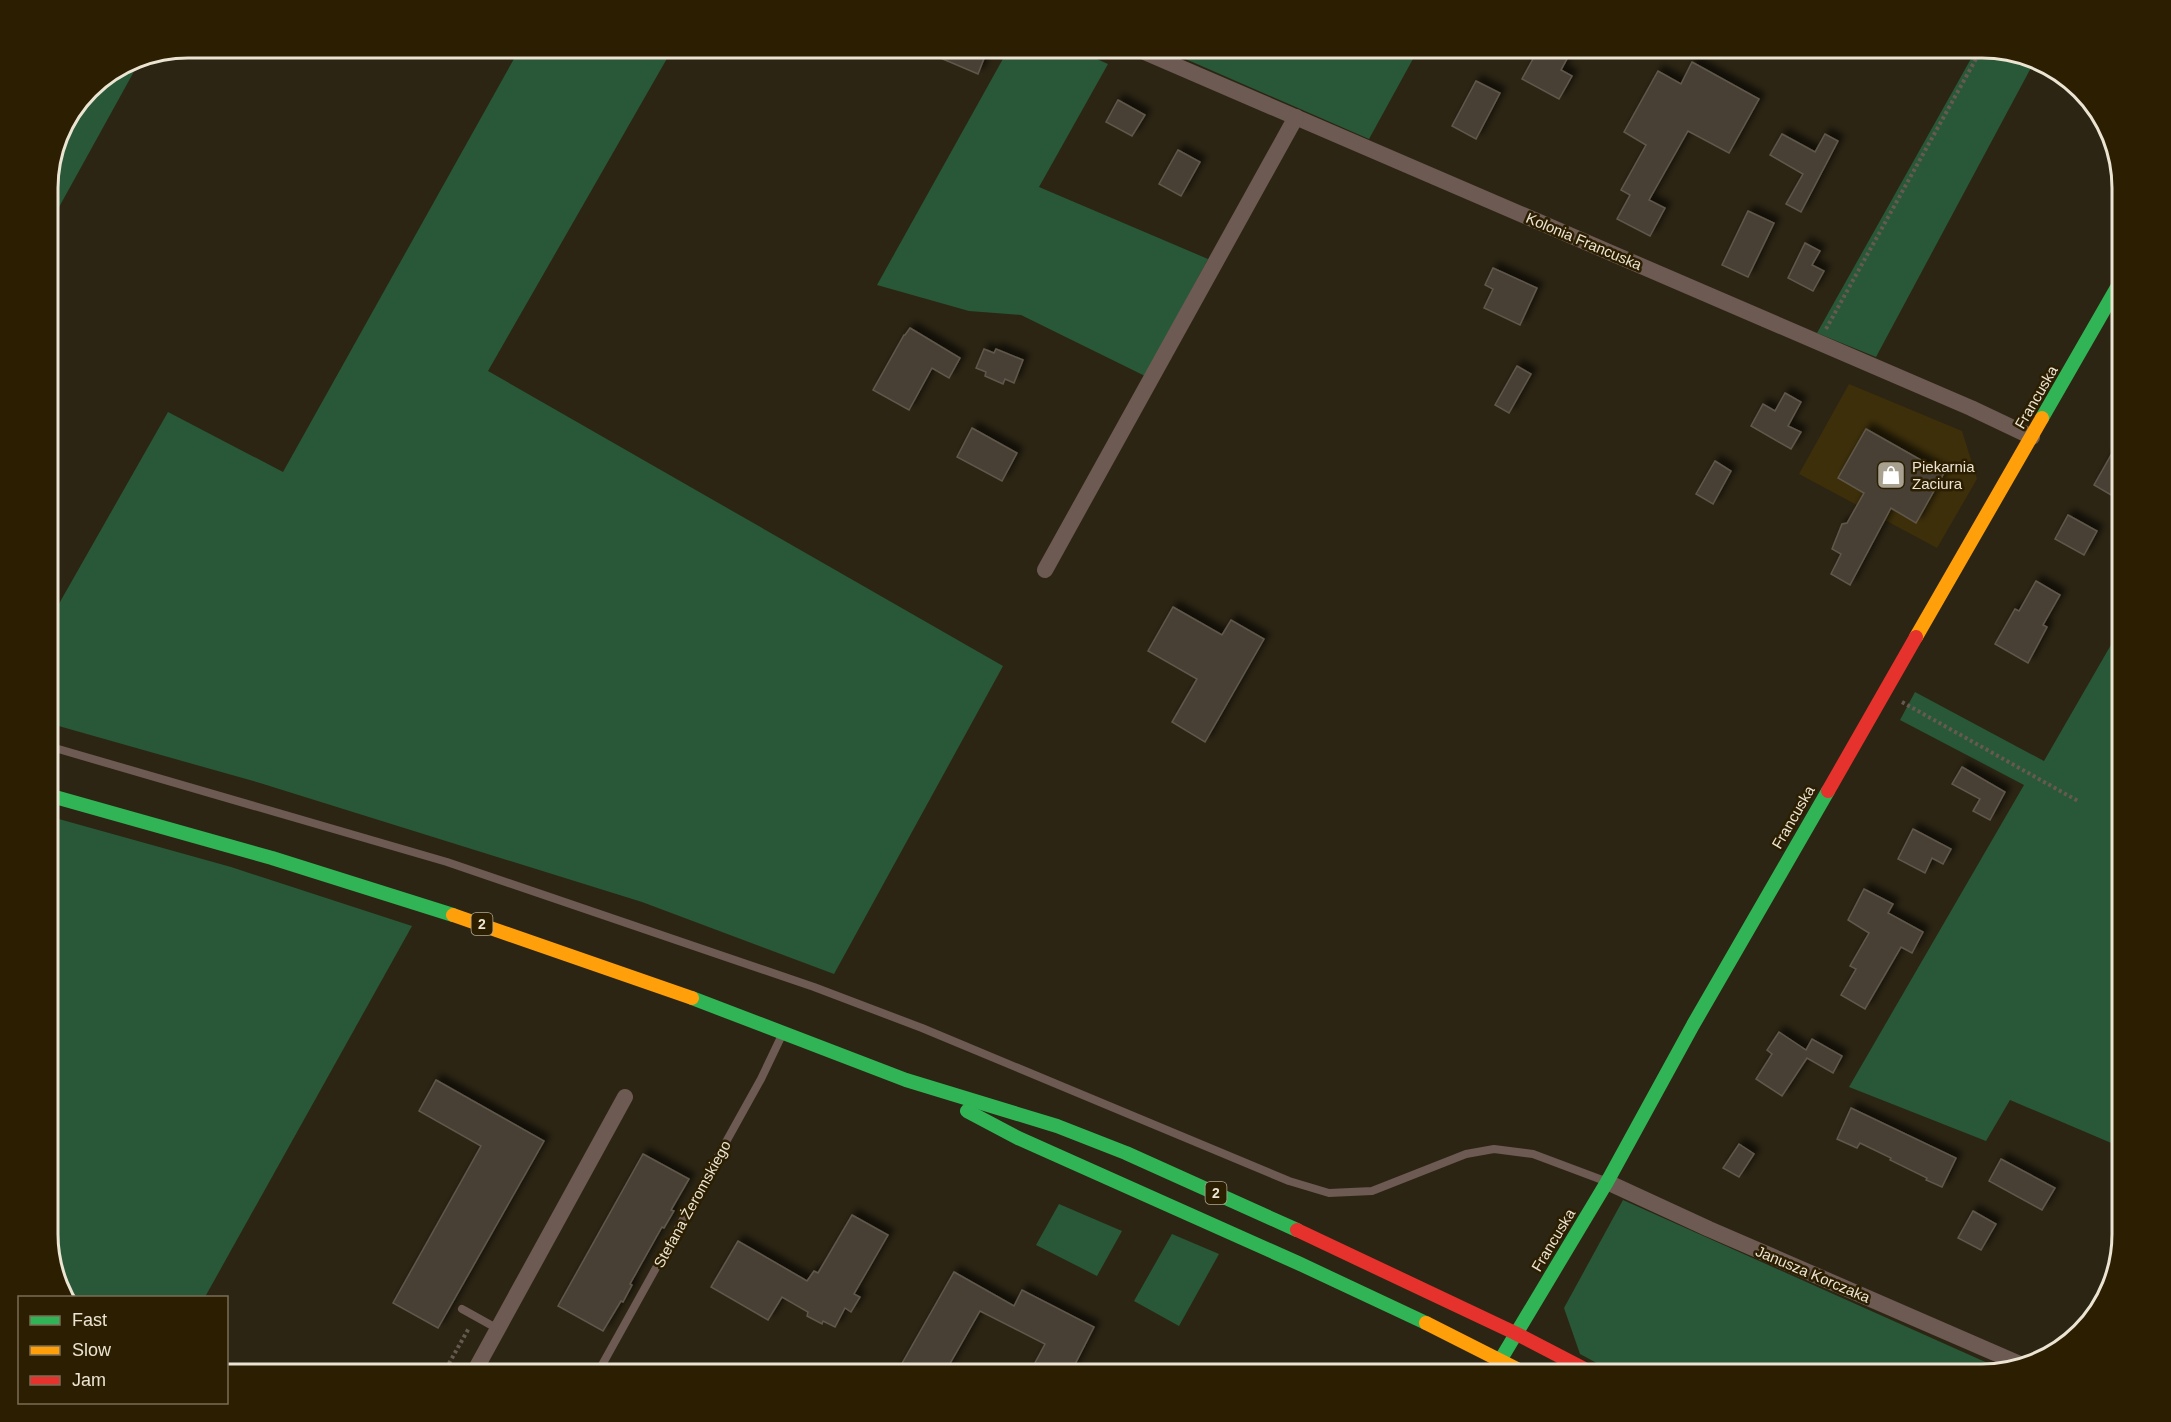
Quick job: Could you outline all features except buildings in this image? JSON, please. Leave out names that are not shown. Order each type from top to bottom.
[{"type":"main road","name":"Francuska","points":[[1498,1364],[1607,1182],[1693,1024],[2112,296]]},
{"type":"main road","name":"2","points":[[59,798],[272,858],[423,905],[631,975],[906,1080],[1048,1123],[1126,1153],[1324,1242],[1575,1364]]},
{"type":"main road","name":"2","points":[[906,1080],[1018,1138],[1298,1263],[1508,1364]]},
{"type":"street","name":"Kolonia Francuska","points":[[1159,58],[1971,408],[2032,437]]},
{"type":"street","points":[[1045,570],[1296,117]]},
{"type":"street","points":[[479,1364],[626,1097]]},
{"type":"street","name":"Janusza Korczaka","points":[[1607,1182],[2010,1360]]},
{"type":"lane","points":[[59,749],[447,862],[814,987],[922,1028],[1310,1188],[1329,1193],[1372,1191],[1466,1154],[1494,1149],[1533,1154],[1607,1182]]},
{"type":"lane","name":"Stefana Żeromskiego","points":[[603,1364],[761,1079],[784,1032]]},
{"type":"lane","points":[[462,1309],[498,1329]]},
{"type":"path","points":[[1818,342],[1976,58]]},
{"type":"path","points":[[1884,690],[2078,801]]},
{"type":"path","points":[[449,1364],[476,1316]]},
{"type":"shaded area","points":[[1849,384],[1962,431],[1977,479],[1937,548],[1799,474]]},
{"type":"green space","points":[[1096,58],[1108,64],[1039,187],[1208,259],[1145,376],[1021,315],[969,311],[877,285],[1003,59]]},
{"type":"green space","points":[[1184,58],[1413,58],[1369,139]]},
{"type":"green space","points":[[1971,58],[1999,60],[2031,68],[1876,357],[1817,333]]},
{"type":"green space","points":[[514,59],[667,59],[488,371],[1003,666],[834,974],[642,902],[260,783],[59,726],[59,604],[168,412],[283,472]]},
{"type":"green space","points":[[135,70],[59,207],[59,180],[63,155],[68,139],[80,116],[116,80]]},
{"type":"green space","points":[[2112,643],[2112,1143],[2010,1100],[1986,1141],[1849,1087],[2024,785],[1900,720],[1915,692],[2044,761]]},
{"type":"green space","points":[[59,819],[231,867],[412,926],[206,1296],[75,1296],[63,1267],[59,1242]]},
{"type":"green space","points":[[1623,1200],[1988,1363],[1598,1364],[1580,1354],[1564,1308]]},
{"type":"green space","points":[[1059,1204],[1122,1231],[1097,1276],[1036,1245]]},
{"type":"green space","points":[[1172,1234],[1219,1254],[1179,1326],[1134,1301]]},
{"type":"traffic: fast","points":[[2042,418],[2112,296]]},
{"type":"traffic: fast","points":[[1498,1364],[1607,1182],[1693,1025],[1828,791]]},
{"type":"traffic: fast","points":[[59,798],[272,858],[453,915]]},
{"type":"traffic: fast","points":[[692,998],[906,1080],[1057,1126],[1126,1153],[1297,1230]]},
{"type":"traffic: fast","points":[[967,1111],[1018,1138],[1426,1323]]},
{"type":"traffic: slow","points":[[1916,637],[2042,418]]},
{"type":"traffic: slow","points":[[453,915],[692,998]]},
{"type":"traffic: slow","points":[[1426,1323],[1507,1364]]},
{"type":"traffic: jam","points":[[1828,791],[1916,637]]},
{"type":"traffic: jam","points":[[1297,1230],[1515,1333],[1575,1364]]},
{"type":"place","name":"Piekarnia Zaciura","points":[[1891,475]]}]
